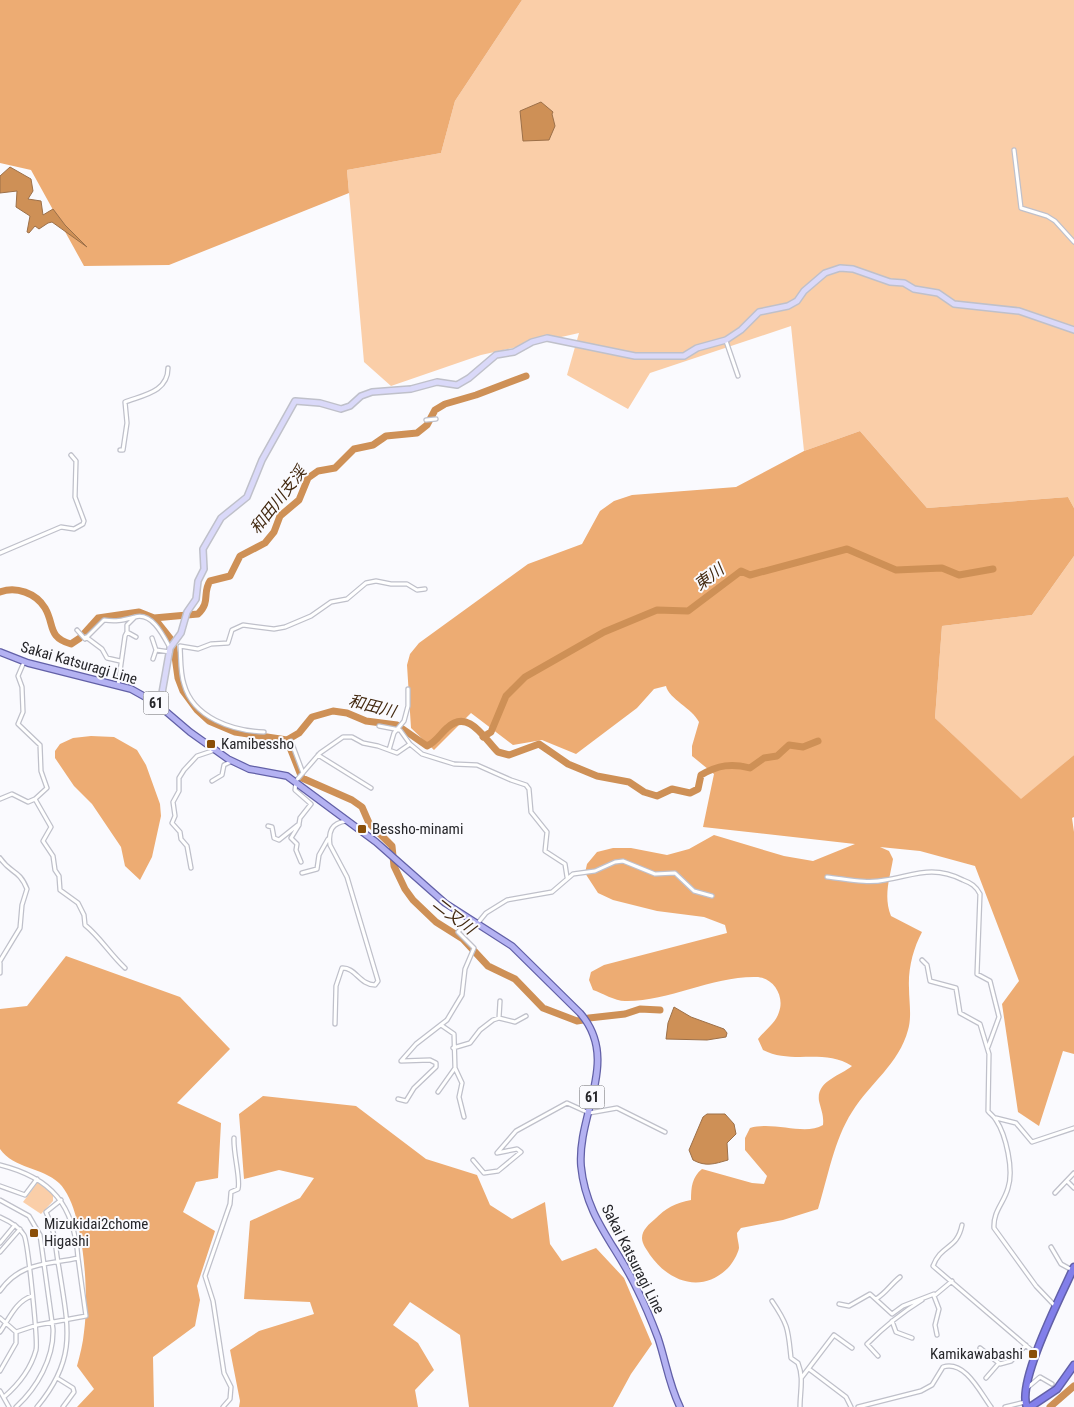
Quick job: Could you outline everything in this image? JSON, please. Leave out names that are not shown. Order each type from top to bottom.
[{"type":"highway","points":[[1073,1269],[1036,1354],[1025,1391],[1027,1405],[1057,1389],[1074,1365]]},
{"type":"main road","name":"Sakai Katsuragi Line","points":[[0,652],[24,662],[118,686],[144,695],[232,761],[260,771],[279,773],[296,782],[349,821],[445,903],[512,946],[589,1023],[597,1040],[599,1062],[581,1154],[582,1176],[599,1227],[637,1289],[658,1337],[670,1387],[680,1407]]},
{"type":"street","points":[[1014,150],[1021,208],[1047,216],[1055,221],[1074,242]]},
{"type":"street","points":[[156,703],[162,693],[171,649],[177,639],[187,612],[196,599],[198,581],[204,569],[203,549],[221,518],[247,497],[262,460],[295,402],[315,402],[346,408],[361,396],[372,392],[411,388],[437,382],[457,385],[469,378],[496,355],[514,352],[532,342],[547,338],[635,356],[657,358],[684,356],[697,348],[726,340],[742,330],[759,312],[766,309],[788,306],[797,301],[804,291],[826,273],[840,268],[853,269],[890,282],[904,283],[914,289],[938,293],[954,304],[1019,311],[1074,330]]},
{"type":"street","points":[[726,340],[738,376]]},
{"type":"street","points":[[120,450],[123,450],[127,423],[125,402],[160,389],[164,383],[168,368]]},
{"type":"street","points":[[426,420],[436,419]]},
{"type":"street","points":[[0,553],[62,527],[74,529],[83,524],[84,521],[75,497],[76,461],[71,454]]},
{"type":"street","points":[[180,646],[198,649],[211,644],[228,643],[232,630],[243,625],[274,629],[285,627],[311,616],[331,602],[347,599],[366,583],[376,581],[391,584],[407,584],[418,590],[425,589]]},
{"type":"street","points":[[118,686],[127,625],[135,616]]},
{"type":"street","points":[[86,637],[104,620],[119,622],[140,616],[149,619],[162,634],[171,649]]},
{"type":"street","points":[[77,630],[85,638],[102,649],[107,658],[121,661]]},
{"type":"street","points":[[127,632],[136,637]]},
{"type":"street","points":[[152,638],[156,650],[153,659]]},
{"type":"street","points":[[177,639],[180,646],[184,685],[205,715],[246,731],[264,732]]},
{"type":"street","points":[[156,650],[171,649]]},
{"type":"street","points":[[0,798],[12,794],[28,802],[35,800],[45,791],[47,786],[41,771],[40,745],[18,726],[23,708],[22,687],[18,676],[24,662]]},
{"type":"street","points":[[388,750],[392,736],[404,721],[408,706],[408,689]]},
{"type":"street","points":[[379,726],[398,729],[410,744],[422,754],[454,764],[476,764],[511,780],[526,784],[529,789],[532,812],[547,832],[545,850],[565,864],[567,877]]},
{"type":"street","points":[[301,862],[296,850],[297,844],[292,838],[300,818],[311,804],[295,790],[296,782],[318,756],[338,739],[348,736],[365,744],[397,753],[410,744]]},
{"type":"street","points":[[291,741],[303,773]]},
{"type":"street","points":[[191,868],[187,846],[181,839],[180,832],[172,823],[175,816],[172,802],[179,791],[179,778],[184,770],[197,756],[215,750]]},
{"type":"street","points":[[318,756],[371,788]]},
{"type":"street","points":[[212,781],[222,775],[224,765],[232,761]]},
{"type":"street","points":[[35,800],[43,817],[50,823],[50,830],[43,841],[52,853],[55,870],[59,876],[60,890],[78,903],[84,916],[85,925],[125,968]]},
{"type":"street","points":[[302,873],[317,869],[319,856],[336,822],[349,821]]},
{"type":"street","points":[[268,826],[272,827],[274,838],[278,840],[299,824]]},
{"type":"street","points":[[329,839],[334,854],[348,877],[378,981],[375,986],[367,985],[349,969],[342,968],[336,986],[335,1024]]},
{"type":"street","points":[[0,858],[9,869],[21,875],[27,889],[22,905],[20,928],[0,962],[0,973]]},
{"type":"street","points":[[476,924],[496,905],[507,900],[552,892],[567,877],[623,861],[655,874],[675,873],[694,891],[712,896]]},
{"type":"street","points":[[827,877],[861,881],[886,880],[932,870],[955,876],[977,889],[980,894],[977,974],[990,981],[999,1017],[988,1048]]},
{"type":"street","points":[[398,1099],[406,1100],[414,1088],[436,1067],[434,1061],[430,1060],[401,1062],[416,1044],[442,1024],[454,1010],[462,995],[465,969],[474,948],[458,932],[469,920]]},
{"type":"street","points":[[922,960],[928,965],[930,981],[956,988],[960,1013],[980,1024],[988,1048],[990,1063],[986,1095],[988,1111],[995,1118],[1008,1152],[1010,1170],[1009,1186],[997,1209],[994,1228],[1036,1286],[1056,1308]]},
{"type":"street","points":[[499,1018],[500,1001]]},
{"type":"street","points":[[453,1048],[470,1043],[480,1030],[499,1018],[515,1022],[526,1016]]},
{"type":"street","points":[[442,1024],[454,1034],[455,1068],[462,1083],[459,1097],[464,1117]]},
{"type":"street","points":[[438,1092],[455,1068]]},
{"type":"street","points":[[472,1160],[484,1173],[498,1171],[521,1152],[517,1149],[497,1153],[516,1131],[567,1103],[589,1113],[617,1108],[665,1132]]},
{"type":"street","points":[[995,1118],[1016,1123],[1032,1142],[1074,1128]]},
{"type":"street","points":[[223,1407],[230,1399],[231,1387],[222,1366],[213,1301],[205,1276],[230,1204],[231,1192],[238,1189],[240,1183],[233,1156],[234,1138]]},
{"type":"street","points":[[0,1165],[37,1179],[61,1200],[76,1234],[86,1316],[67,1318],[16,1332]]},
{"type":"street","points":[[1055,1193],[1074,1173]]},
{"type":"street","points":[[0,1186],[25,1195],[37,1179]]},
{"type":"street","points":[[1067,1181],[1074,1188]]},
{"type":"street","points":[[0,1200],[19,1209],[35,1223],[43,1245],[52,1322],[53,1339],[47,1365],[28,1395],[16,1407]]},
{"type":"street","points":[[37,1407],[57,1378],[67,1354],[67,1318],[55,1233],[46,1212],[61,1200]]},
{"type":"street","points":[[0,1217],[20,1229],[28,1244],[28,1266],[37,1325],[37,1347],[33,1359],[18,1382],[4,1397]]},
{"type":"street","points":[[0,1243],[15,1225]]},
{"type":"street","points":[[962,1225],[960,1237],[936,1258],[933,1266],[1036,1354]]},
{"type":"street","points":[[0,1252],[20,1229]]},
{"type":"street","points":[[1051,1247],[1061,1264],[1073,1269]]},
{"type":"street","points":[[0,1291],[8,1278],[28,1266],[78,1258]]},
{"type":"street","points":[[876,1299],[886,1293],[890,1285],[900,1277]]},
{"type":"street","points":[[839,1304],[849,1306],[870,1294],[892,1314],[904,1306],[934,1294],[952,1281]]},
{"type":"street","points":[[934,1294],[934,1299],[939,1309],[935,1325],[937,1335]]},
{"type":"street","points":[[0,1332],[23,1299],[32,1296]]},
{"type":"street","points":[[878,1356],[867,1344],[884,1325],[892,1322],[929,1296]]},
{"type":"street","points":[[772,1302],[788,1327],[791,1358],[798,1362],[802,1378],[800,1407]]},
{"type":"street","points":[[0,1318],[7,1322],[16,1332],[16,1343],[0,1371]]},
{"type":"street","points":[[892,1322],[896,1332],[912,1338]]},
{"type":"street","points":[[802,1378],[834,1335],[852,1348]]},
{"type":"street","points":[[986,1378],[999,1363],[1011,1361],[1026,1345]]},
{"type":"street","points":[[980,1348],[999,1363]]},
{"type":"street","points":[[858,1407],[922,1391],[932,1385],[943,1368],[953,1366],[962,1370],[991,1407]]},
{"type":"street","points":[[809,1369],[846,1397],[851,1407]]},
{"type":"street","points":[[1025,1391],[1040,1377],[1052,1384]]},
{"type":"street","points":[[57,1378],[73,1388],[74,1392],[63,1407]]},
{"type":"street","points":[[0,1391],[9,1407]]},
{"type":"street","points":[[1005,1407],[1017,1403],[1027,1405]]},
{"type":"street","points":[[1014,1407],[1017,1403]]},
{"type":"shaded area","points":[[0,0],[522,0],[455,101],[441,153],[347,170],[349,193],[169,265],[84,266],[31,170],[0,163]]},
{"type":"shaded area","points":[[522,0],[1074,0],[1074,508],[1068,497],[927,508],[860,431],[804,451],[791,326],[650,373],[628,409],[567,375],[579,333],[481,355],[391,386],[364,362],[347,170],[441,153],[455,101]]},
{"type":"shaded area","points":[[541,102],[553,112],[555,126],[549,140],[523,141],[520,111]]},
{"type":"shaded area","points":[[10,167],[31,179],[33,191],[28,199],[41,201],[43,215],[53,209],[65,225],[87,247],[52,222],[39,229],[35,226],[29,233],[27,232],[30,216],[16,207],[17,191],[0,193],[0,176]]},
{"type":"shaded area","points":[[860,431],[927,508],[1068,497],[1074,508],[1074,556],[1032,615],[942,626],[935,718],[1021,799],[1074,755],[1074,817],[1072,818],[1074,832],[1074,1054],[1063,1051],[1039,1126],[1018,1112],[1002,1004],[1019,981],[975,866],[920,851],[880,847],[889,851],[893,859],[887,894],[891,916],[922,932],[910,966],[910,1020],[904,1042],[891,1063],[859,1102],[846,1123],[836,1147],[818,1209],[783,1220],[741,1228],[737,1233],[738,1250],[735,1259],[728,1268],[708,1281],[686,1281],[676,1278],[667,1272],[650,1255],[642,1240],[646,1227],[675,1204],[691,1200],[693,1183],[696,1175],[702,1169],[752,1183],[764,1184],[767,1176],[745,1150],[745,1138],[750,1128],[769,1126],[807,1129],[823,1125],[823,1115],[819,1101],[821,1088],[852,1066],[830,1058],[785,1056],[763,1050],[758,1039],[775,1020],[779,1012],[780,1000],[776,988],[768,980],[762,978],[723,980],[657,998],[641,1000],[621,1001],[593,990],[589,980],[591,972],[604,965],[727,933],[725,925],[704,917],[657,911],[613,900],[598,893],[585,873],[587,864],[597,852],[613,848],[631,848],[667,855],[689,849],[714,835],[784,856],[813,861],[855,844],[703,827],[714,774],[692,756],[692,746],[699,722],[691,712],[671,695],[666,686],[654,689],[637,708],[576,754],[542,740],[513,745],[471,713],[434,750],[411,728],[407,665],[410,654],[419,643],[528,564],[582,544],[600,511],[614,501],[632,495],[736,487],[804,451]]},
{"type":"shaded area","points":[[1074,556],[1074,755],[1021,800],[935,718],[942,626],[1032,615]]},
{"type":"shaded area","points":[[91,736],[114,737],[137,750],[146,765],[160,804],[161,816],[152,857],[140,880],[125,866],[121,847],[92,804],[74,786],[55,758],[55,751],[60,744],[73,738]]},
{"type":"shaded area","points":[[66,956],[180,997],[230,1049],[177,1103],[221,1123],[218,1178],[196,1182],[183,1212],[215,1231],[197,1286],[200,1300],[195,1326],[153,1357],[154,1407],[77,1407],[94,1389],[77,1366],[84,1336],[86,1298],[83,1254],[75,1212],[68,1195],[59,1183],[45,1174],[6,1156],[0,1149],[0,1009],[27,1006]]},
{"type":"shaded area","points":[[674,1007],[691,1017],[724,1029],[727,1033],[726,1037],[707,1040],[666,1039],[668,1023]]},
{"type":"shaded area","points":[[263,1096],[356,1106],[426,1159],[477,1175],[490,1205],[512,1219],[545,1202],[550,1244],[562,1261],[596,1248],[624,1278],[652,1344],[631,1374],[613,1407],[469,1407],[460,1335],[410,1302],[393,1325],[418,1343],[434,1370],[415,1390],[418,1407],[239,1407],[240,1401],[230,1350],[259,1331],[314,1314],[310,1302],[244,1299],[250,1221],[300,1198],[314,1178],[279,1170],[244,1179],[239,1114]]},
{"type":"shaded area","points":[[707,1114],[725,1114],[734,1124],[736,1134],[727,1143],[728,1160],[706,1164],[693,1160],[689,1150],[703,1117]]},
{"type":"shaded area","points":[[38,1182],[53,1194],[53,1201],[41,1214],[23,1202]]},
{"type":"waterway","name":"和田川支渓","points":[[154,618],[198,614],[204,605],[210,581],[230,576],[240,556],[265,543],[274,532],[280,516],[299,500],[308,478],[318,471],[335,468],[354,449],[373,445],[386,436],[417,433],[427,425],[435,410],[445,404],[476,395],[526,376]]},
{"type":"waterway","name":"東川","points":[[483,737],[491,732],[506,696],[525,677],[604,632],[657,610],[688,611],[741,571],[750,575],[847,549],[896,570],[942,568],[959,575],[993,569]]},
{"type":"waterway","name":"和田川","points":[[0,592],[19,590],[36,598],[45,608],[58,638],[71,644],[80,638],[98,618],[139,612],[154,618],[173,642],[178,678],[183,691],[197,710],[209,721],[235,732],[287,740],[299,733],[312,717],[333,711],[347,713],[366,721],[397,725],[427,746],[447,728],[462,721],[475,727],[498,752],[509,755],[539,744],[568,764],[597,776],[629,782],[644,792],[657,796],[672,789],[690,793],[698,789],[701,775],[713,769],[731,765],[750,768],[764,758],[777,756],[789,745],[803,747],[818,741]]},
{"type":"waterway","name":"二又川","points":[[287,740],[302,778],[352,800],[362,807],[369,823],[392,846],[394,866],[405,889],[413,900],[436,922],[463,939],[488,966],[515,979],[543,1008],[577,1021],[583,1020]]},
{"type":"waterway","name":"二又川","points":[[589,1018],[625,1014],[640,1009],[660,1010]]},
{"type":"waterway","points":[[1050,1407],[1074,1386]]},
{"type":"place","name":"Kamibessho","points":[[211,744]]},
{"type":"place","name":"Bessho-minami","points":[[362,829]]},
{"type":"place","name":"Mizukidai2chome Higashi","points":[[34,1233]]},
{"type":"place","name":"Kamikawabashi","points":[[1033,1354]]}]
